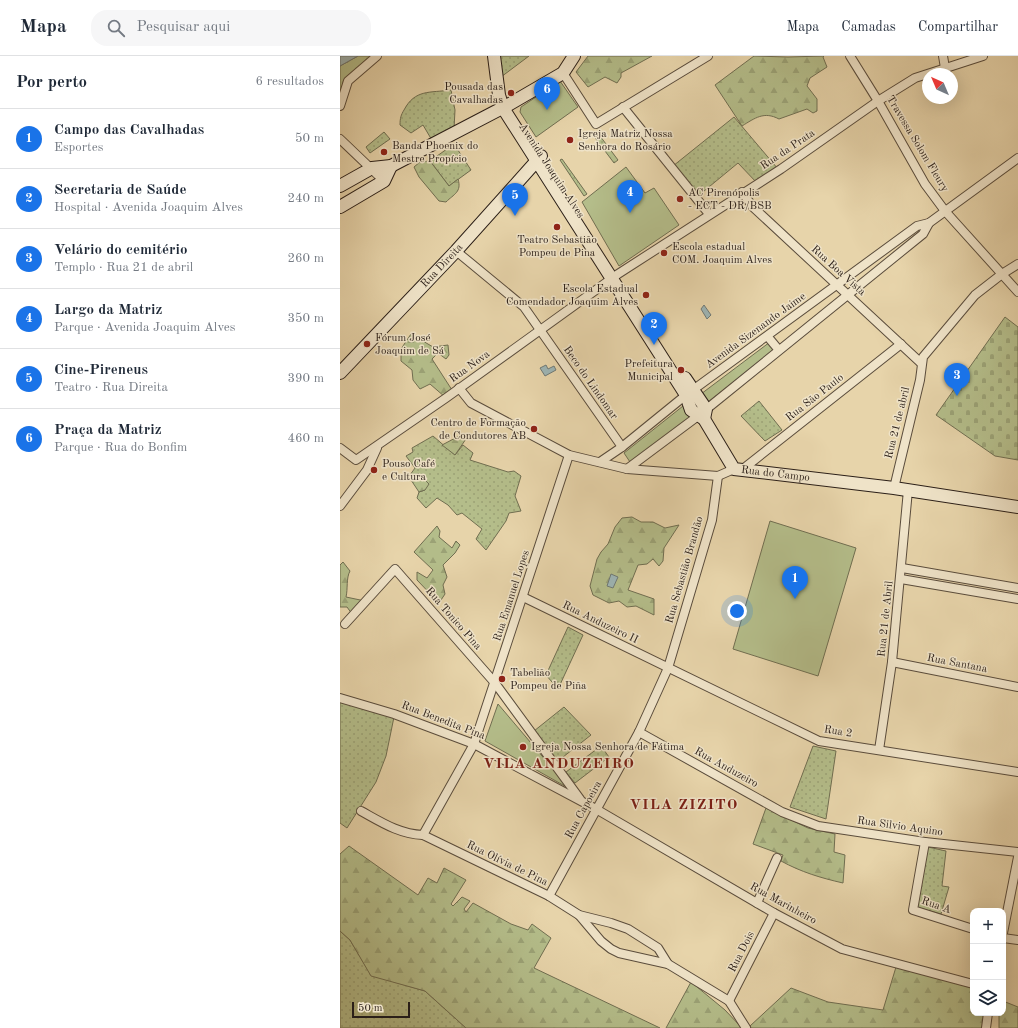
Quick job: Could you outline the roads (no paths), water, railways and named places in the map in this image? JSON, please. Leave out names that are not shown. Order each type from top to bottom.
[{"type":"street","points":[[340,106],[348,81],[377,56]]},
{"type":"street","name":"Avenida Joaquim Alves","points":[[494,56],[499,95],[506,107],[587,231],[689,393],[691,410],[702,415],[738,469]]},
{"type":"street","points":[[340,186],[372,168],[391,166],[506,107],[563,73],[574,56]]},
{"type":"street","points":[[563,73],[596,124],[708,56]]},
{"type":"street","name":"Travessa Solom Fleury","points":[[850,56],[878,101],[925,184],[945,211],[1018,292]]},
{"type":"street","points":[[943,56],[945,68]]},
{"type":"street","name":"Rua da Prata","points":[[945,68],[983,56]]},
{"type":"street","name":"Rua da Prata","points":[[615,276],[742,192],[781,169],[878,101],[915,78],[922,76]]},
{"type":"street","points":[[623,107],[709,214]]},
{"type":"street","points":[[340,139],[384,181]]},
{"type":"street","name":"Rua Direita","points":[[340,373],[456,251],[540,158]]},
{"type":"street","name":"Avenida Sizenando Jaime","points":[[600,462],[622,447],[689,393],[838,286],[917,226],[929,223],[1018,158]]},
{"type":"street","points":[[340,207],[384,181],[391,166]]},
{"type":"street","name":"Rua Boa Vista","points":[[742,192],[753,207],[921,363]]},
{"type":"street","name":"Avenida Sizenando Jaime","points":[[627,469],[702,415],[778,349],[923,234],[929,223]]},
{"type":"street","name":"Beco do Lindomar","points":[[456,251],[524,307],[622,447]]},
{"type":"street","points":[[921,363],[923,357],[975,295],[1002,274],[1018,264]]},
{"type":"street","name":"Rua Nova","points":[[356,460],[377,447],[615,276]]},
{"type":"street","points":[[768,336],[778,349]]},
{"type":"street","name":"Rua São Paulo","points":[[738,469],[902,344]]},
{"type":"street","name":"Rua 21 de abril","points":[[894,488],[920,380],[921,363]]},
{"type":"street","name":"Rua do Campo","points":[[459,388],[471,403],[569,455],[627,469],[718,476],[738,469],[894,488],[1018,506]]},
{"type":"street","points":[[340,506],[367,470],[377,447]]},
{"type":"street","points":[[340,448],[367,470]]},
{"type":"street","name":"Rua Emanuel Lopes","points":[[474,744],[569,455]]},
{"type":"street","name":"Rua Sebastião Brandão","points":[[668,668],[712,520],[718,476]]},
{"type":"street","name":"Rua 21 de Abril","points":[[879,750],[892,662],[901,579],[908,490]]},
{"type":"street","points":[[902,568],[1018,588]]},
{"type":"street","name":"Rua Tonico Pina","points":[[345,624],[395,569],[495,683],[582,802]]},
{"type":"street","points":[[901,579],[1018,599]]},
{"type":"street","name":"Rua Anduzeiro II","points":[[523,597],[668,668]]},
{"type":"street","name":"Rua Santana","points":[[892,662],[1018,687]]},
{"type":"street","name":"Rua Capoeira","points":[[549,896],[639,732],[668,668]]},
{"type":"street","name":"Rua 2","points":[[668,668],[819,741],[1018,772]]},
{"type":"street","name":"Rua Benedita Pina","points":[[340,698],[394,714],[474,744],[596,809]]},
{"type":"street","name":"Rua Anduzeiro","points":[[639,732],[782,812]]},
{"type":"street","points":[[422,835],[474,744]]},
{"type":"street","name":"Rua Marinheiro","points":[[596,809],[774,913],[842,949],[970,983]]},
{"type":"street","name":"Rua Olívia de Pina","points":[[361,811],[398,831],[411,835],[422,835],[549,896],[579,915],[601,941],[611,949],[619,953],[668,964],[729,1001],[746,1028]]},
{"type":"street","name":"Rua Silvio Aquino","points":[[782,812],[818,826],[924,842],[1018,852]]},
{"type":"street","name":"Rua A","points":[[924,842],[912,910],[970,928]]},
{"type":"street","points":[[1006,918],[1018,857]]},
{"type":"street","points":[[757,903],[777,858]]},
{"type":"street","name":"Rua Dois","points":[[729,1001],[774,913]]},
{"type":"street","name":"Rua Olívia de Pina","points":[[579,915],[628,929],[658,948],[668,964]]},
{"type":"street","points":[[1006,938],[1018,940]]},
{"type":"street","points":[[986,1028],[988,1016]]},
{"type":"water","points":[[340,56],[358,56],[340,66]]},
{"type":"water","points":[[704,305],[711,315],[707,319],[701,309]]},
{"type":"water","points":[[546,365],[548,369],[554,366],[556,370],[545,376],[540,368]]},
{"type":"water","points":[[611,574],[618,577],[613,588],[607,586]]},
{"type":"place","name":"Pousada das Cavalhadas","points":[[511,93]]},
{"type":"place","name":"Praça da Matriz","points":[[547,110]]},
{"type":"place","name":"Igreja Matriz Nossa Senhora do Rosário","points":[[570,140]]},
{"type":"place","name":"Banda Phoenix do Mestre Propício","points":[[384,152]]},
{"type":"place","name":"AC Pirenópolis - ECT - DR/BSB","points":[[680,199]]},
{"type":"place","name":"Largo da Matriz","points":[[630,213]]},
{"type":"place","name":"Cine-Pireneus","points":[[515,216]]},
{"type":"place","name":"Teatro Sebastião Pompeu de Pina","points":[[557,227]]},
{"type":"place","name":"Escola estadual COM. Joaquim Alves","points":[[664,253]]},
{"type":"place","name":"Escola Estadual Comendador Joaquim Alves","points":[[646,295]]},
{"type":"place","name":"Fórum José Joaquim de Sá","points":[[367,344]]},
{"type":"place","name":"Secretaria de Saúde","points":[[654,345]]},
{"type":"place","name":"Prefeitura Municipal","points":[[681,370]]},
{"type":"place","name":"Velário do cemitério","points":[[957,396]]},
{"type":"place","name":"Centro de Formação de Condutores AB","points":[[534,429]]},
{"type":"place","name":"Pouso Café e Cultura","points":[[374,470]]},
{"type":"place","name":"Campo das Cavalhadas","points":[[795,599]]},
{"type":"place","name":"Tabelião Pompeu de Piña","points":[[502,679]]},
{"type":"place","name":"Igreja Nossa Senhora de Fátima","points":[[523,747]]},
{"type":"district","name":"VILA ANDUZEIRO","points":[[559,764]]},
{"type":"district","name":"VILA ZIZITO","points":[[684,805]]}]
